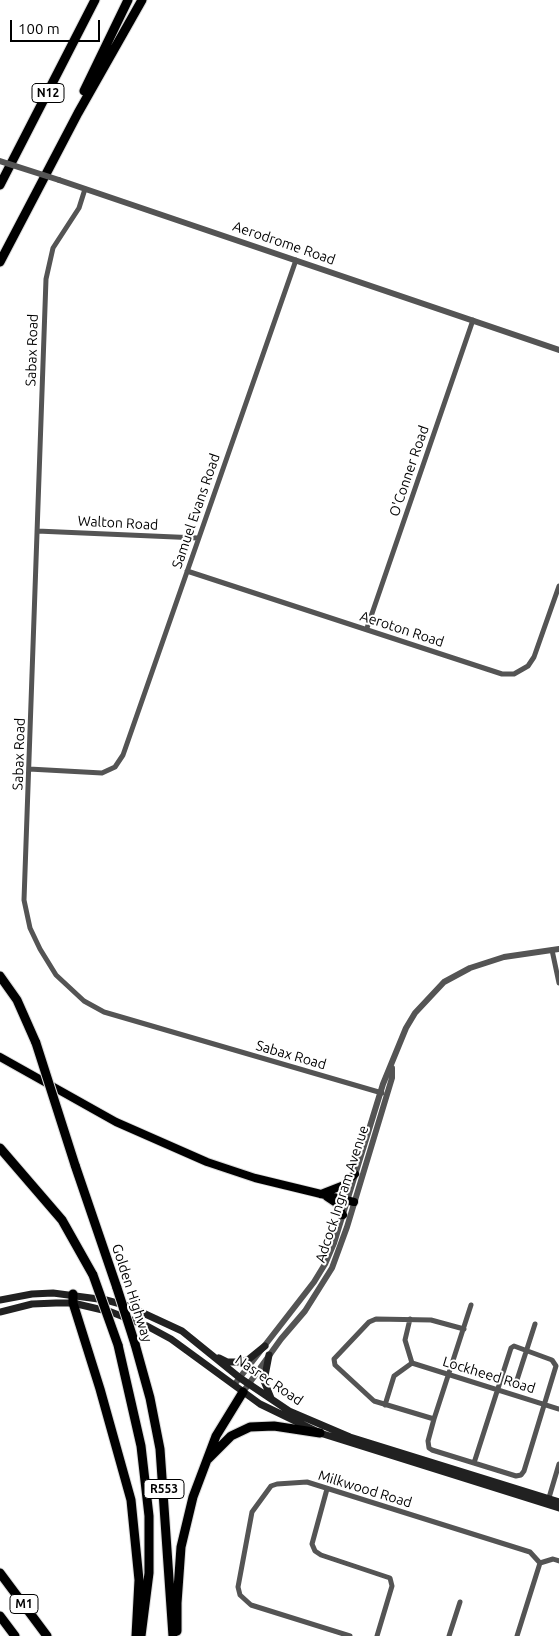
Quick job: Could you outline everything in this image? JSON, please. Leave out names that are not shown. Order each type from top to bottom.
[{"type":"highway","name":"N12","points":[[0,185],[95,0]]},
{"type":"highway","points":[[71,126],[79,102],[128,0]]},
{"type":"highway","name":"N12","points":[[0,262],[71,126],[142,0]]},
{"type":"highway","name":"Golden Highway","points":[[0,976],[17,1000],[36,1043],[135,1344],[150,1398],[160,1449],[173,1636]]},
{"type":"highway","name":"R553","points":[[0,1148],[62,1220],[92,1275],[118,1345],[141,1446],[149,1516],[149,1573],[141,1636]]},
{"type":"highway","points":[[73,1299],[131,1500],[139,1580],[136,1636]]},
{"type":"highway","points":[[177,1636],[181,1547],[193,1497],[216,1436],[243,1392]]},
{"type":"highway","points":[[204,1464],[231,1436],[250,1427],[274,1426],[320,1433]]},
{"type":"highway","name":"M1","points":[[0,1573],[48,1636]]},
{"type":"highway","name":"M1","points":[[0,1616],[15,1636]]},
{"type":"main road","points":[[0,1052],[31,1074]]},
{"type":"main road","points":[[0,1057],[108,1118],[162,1144],[255,1178],[350,1201]]},
{"type":"main road","points":[[321,1194],[344,1185],[355,1174]]},
{"type":"main road","points":[[321,1194],[336,1203],[342,1215]]},
{"type":"main road","name":"Nasrec Road","points":[[0,1300],[32,1294],[73,1299],[106,1300],[153,1316],[182,1331],[248,1384],[289,1411],[350,1437],[548,1501]]},
{"type":"main road","name":"Nasrec Road","points":[[0,1312],[32,1304],[73,1299],[112,1312],[147,1326],[171,1339],[234,1386],[274,1412],[320,1433],[558,1503]]},
{"type":"main road","points":[[210,1353],[227,1362],[241,1362],[248,1359],[264,1346]]},
{"type":"main road","points":[[269,1355],[264,1381],[272,1400]]},
{"type":"street","name":"Aerodrome Road","points":[[0,160],[559,350]]},
{"type":"street","name":"Sabax Road","points":[[85,189],[79,208],[53,248],[46,279],[24,900],[30,928],[40,950],[56,974],[84,1001],[109,1015],[383,1093]]},
{"type":"street","name":"Samuel Evans Road","points":[[29,769],[102,773],[116,767],[123,755],[296,260]]},
{"type":"street","name":"O'Conner Road","points":[[367,628],[474,320]]},
{"type":"street","name":"Walton Road","points":[[37,530],[198,538]]},
{"type":"street","name":"Aeroton Road","points":[[187,571],[367,628],[502,674],[514,674],[528,666],[534,657],[559,586]]},
{"type":"street","name":"Adcock Ingram Avenue","points":[[243,1392],[325,1281],[341,1246],[355,1174],[383,1093],[392,1078],[392,1067],[400,1042],[415,1013],[444,982],[470,968],[493,959],[556,949]]},
{"type":"street","points":[[556,949],[559,983]]},
{"type":"street","name":"Adcock Ingram Avenue","points":[[234,1386],[314,1282],[331,1250],[342,1215],[350,1201],[383,1093]]},
{"type":"street","points":[[471,1305],[450,1375],[434,1419],[428,1441],[429,1448],[474,1463],[516,1476],[522,1474],[556,1368],[552,1360],[514,1346],[511,1348],[474,1463]]},
{"type":"street","points":[[434,1419],[374,1401],[352,1382],[336,1365],[334,1360],[372,1320],[410,1318],[431,1320],[464,1329]]},
{"type":"street","points":[[385,1405],[394,1376],[412,1363],[405,1340],[410,1318]]},
{"type":"street","points":[[516,1383],[535,1324]]},
{"type":"street","name":"Lockheed Road","points":[[412,1363],[559,1409]]},
{"type":"street","points":[[548,1501],[559,1464]]},
{"type":"street","name":"Milkwood Road","points":[[350,1636],[251,1605],[242,1599],[238,1592],[252,1512],[268,1489],[277,1484],[301,1482],[328,1489],[530,1552],[540,1563]]},
{"type":"street","points":[[328,1489],[312,1544],[315,1551],[321,1555],[383,1575],[391,1580],[392,1586],[376,1636]]},
{"type":"street","points":[[517,1636],[540,1563],[553,1560],[559,1561]]},
{"type":"street","points":[[449,1636],[460,1602]]}]
